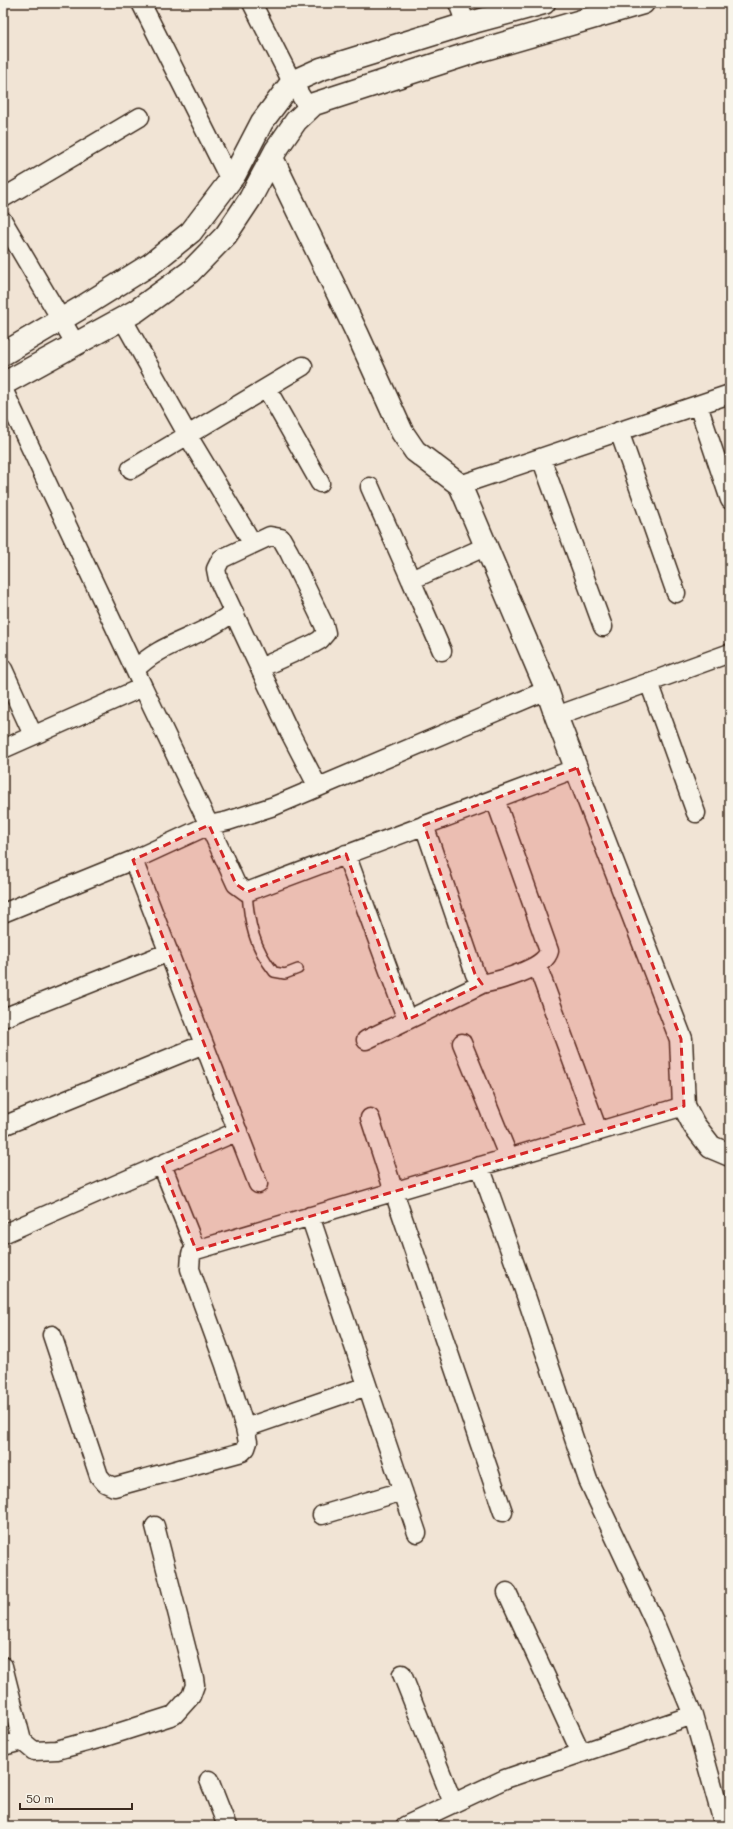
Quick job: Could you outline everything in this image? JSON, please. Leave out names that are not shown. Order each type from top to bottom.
[{"type":"street","points":[[141,3],[230,180]]},
{"type":"street","points":[[252,3],[292,82],[309,109]]},
{"type":"street","points":[[458,3],[466,24]]},
{"type":"street","points":[[3,354],[62,320],[151,264],[191,232],[230,180],[262,122],[292,82],[321,69],[466,24],[544,3]]},
{"type":"street","points":[[3,384],[75,342],[136,311],[190,272],[226,235],[250,199],[272,158],[296,121],[314,104],[471,53],[643,3]]},
{"type":"street","points":[[3,198],[140,117]]},
{"type":"street","points":[[272,158],[357,333],[402,432],[415,451],[460,485],[547,690],[682,1039],[684,1106],[694,1125],[711,1147],[730,1155]]},
{"type":"street","points":[[3,221],[75,342]]},
{"type":"street","points":[[122,318],[253,544]]},
{"type":"street","points":[[131,469],[303,366]]},
{"type":"street","points":[[267,388],[320,483]]},
{"type":"street","points":[[3,389],[236,884],[247,892],[577,768]]},
{"type":"street","points":[[460,485],[730,394]]},
{"type":"street","points":[[698,405],[730,500]]},
{"type":"street","points":[[619,431],[676,593]]},
{"type":"street","points":[[541,458],[603,627]]},
{"type":"street","points":[[370,487],[442,650]]},
{"type":"street","points":[[260,668],[320,640],[326,633],[326,630],[289,552],[280,538],[270,536],[221,558],[216,569],[218,579],[289,731],[318,787]]},
{"type":"street","points":[[412,580],[487,546]]},
{"type":"street","points":[[135,670],[144,660],[175,643],[210,627],[234,612]]},
{"type":"street","points":[[556,716],[730,653]]},
{"type":"street","points":[[3,669],[33,735]]},
{"type":"street","points":[[649,682],[696,813]]},
{"type":"street","points":[[3,749],[123,698],[143,687]]},
{"type":"street","points":[[3,913],[133,860],[209,825],[228,821],[274,806],[547,690]]},
{"type":"street","points":[[366,1040],[482,984],[502,980],[544,961],[549,951],[495,799]]},
{"type":"street","points":[[424,825],[475,974],[482,984]]},
{"type":"street","points":[[346,854],[406,1020]]},
{"type":"street","points":[[133,860],[258,1184]]},
{"type":"street","points":[[3,1018],[169,952]]},
{"type":"street","points":[[537,965],[598,1131]]},
{"type":"street","points":[[462,1042],[509,1158]]},
{"type":"street","points":[[3,1126],[204,1044]]},
{"type":"street","points":[[52,1335],[99,1476],[105,1483],[114,1487],[242,1452],[246,1448],[248,1442],[245,1428],[225,1365],[190,1269],[191,1254],[196,1250],[684,1106]]},
{"type":"street","points":[[370,1118],[503,1512]]},
{"type":"street","points":[[3,1234],[238,1131]]},
{"type":"street","points":[[162,1165],[196,1250]]},
{"type":"street","points":[[480,1166],[526,1294],[588,1480],[657,1628],[693,1715],[724,1826]]},
{"type":"street","points":[[310,1216],[417,1533]]},
{"type":"street","points":[[245,1428],[367,1386]]},
{"type":"street","points":[[322,1515],[403,1491]]},
{"type":"street","points":[[3,1666],[22,1741],[34,1751],[64,1748],[105,1737],[174,1715],[191,1696],[195,1685],[155,1526]]},
{"type":"street","points":[[507,1592],[581,1753]]},
{"type":"street","points":[[402,1674],[453,1803]]},
{"type":"street","points":[[405,1826],[505,1779],[693,1715]]},
{"type":"street","points":[[3,1746],[22,1741]]},
{"type":"street","points":[[209,1780],[227,1826]]},
{"type":"lane","points":[[247,892],[251,930],[267,963],[274,972],[285,974],[298,969]]},
{"type":"highlighted area","points":[[577,768],[681,1039],[684,1106],[196,1250],[162,1165],[238,1131],[133,860],[209,825],[236,884],[247,892],[346,854],[407,1020],[482,984],[475,974],[424,825]]}]
